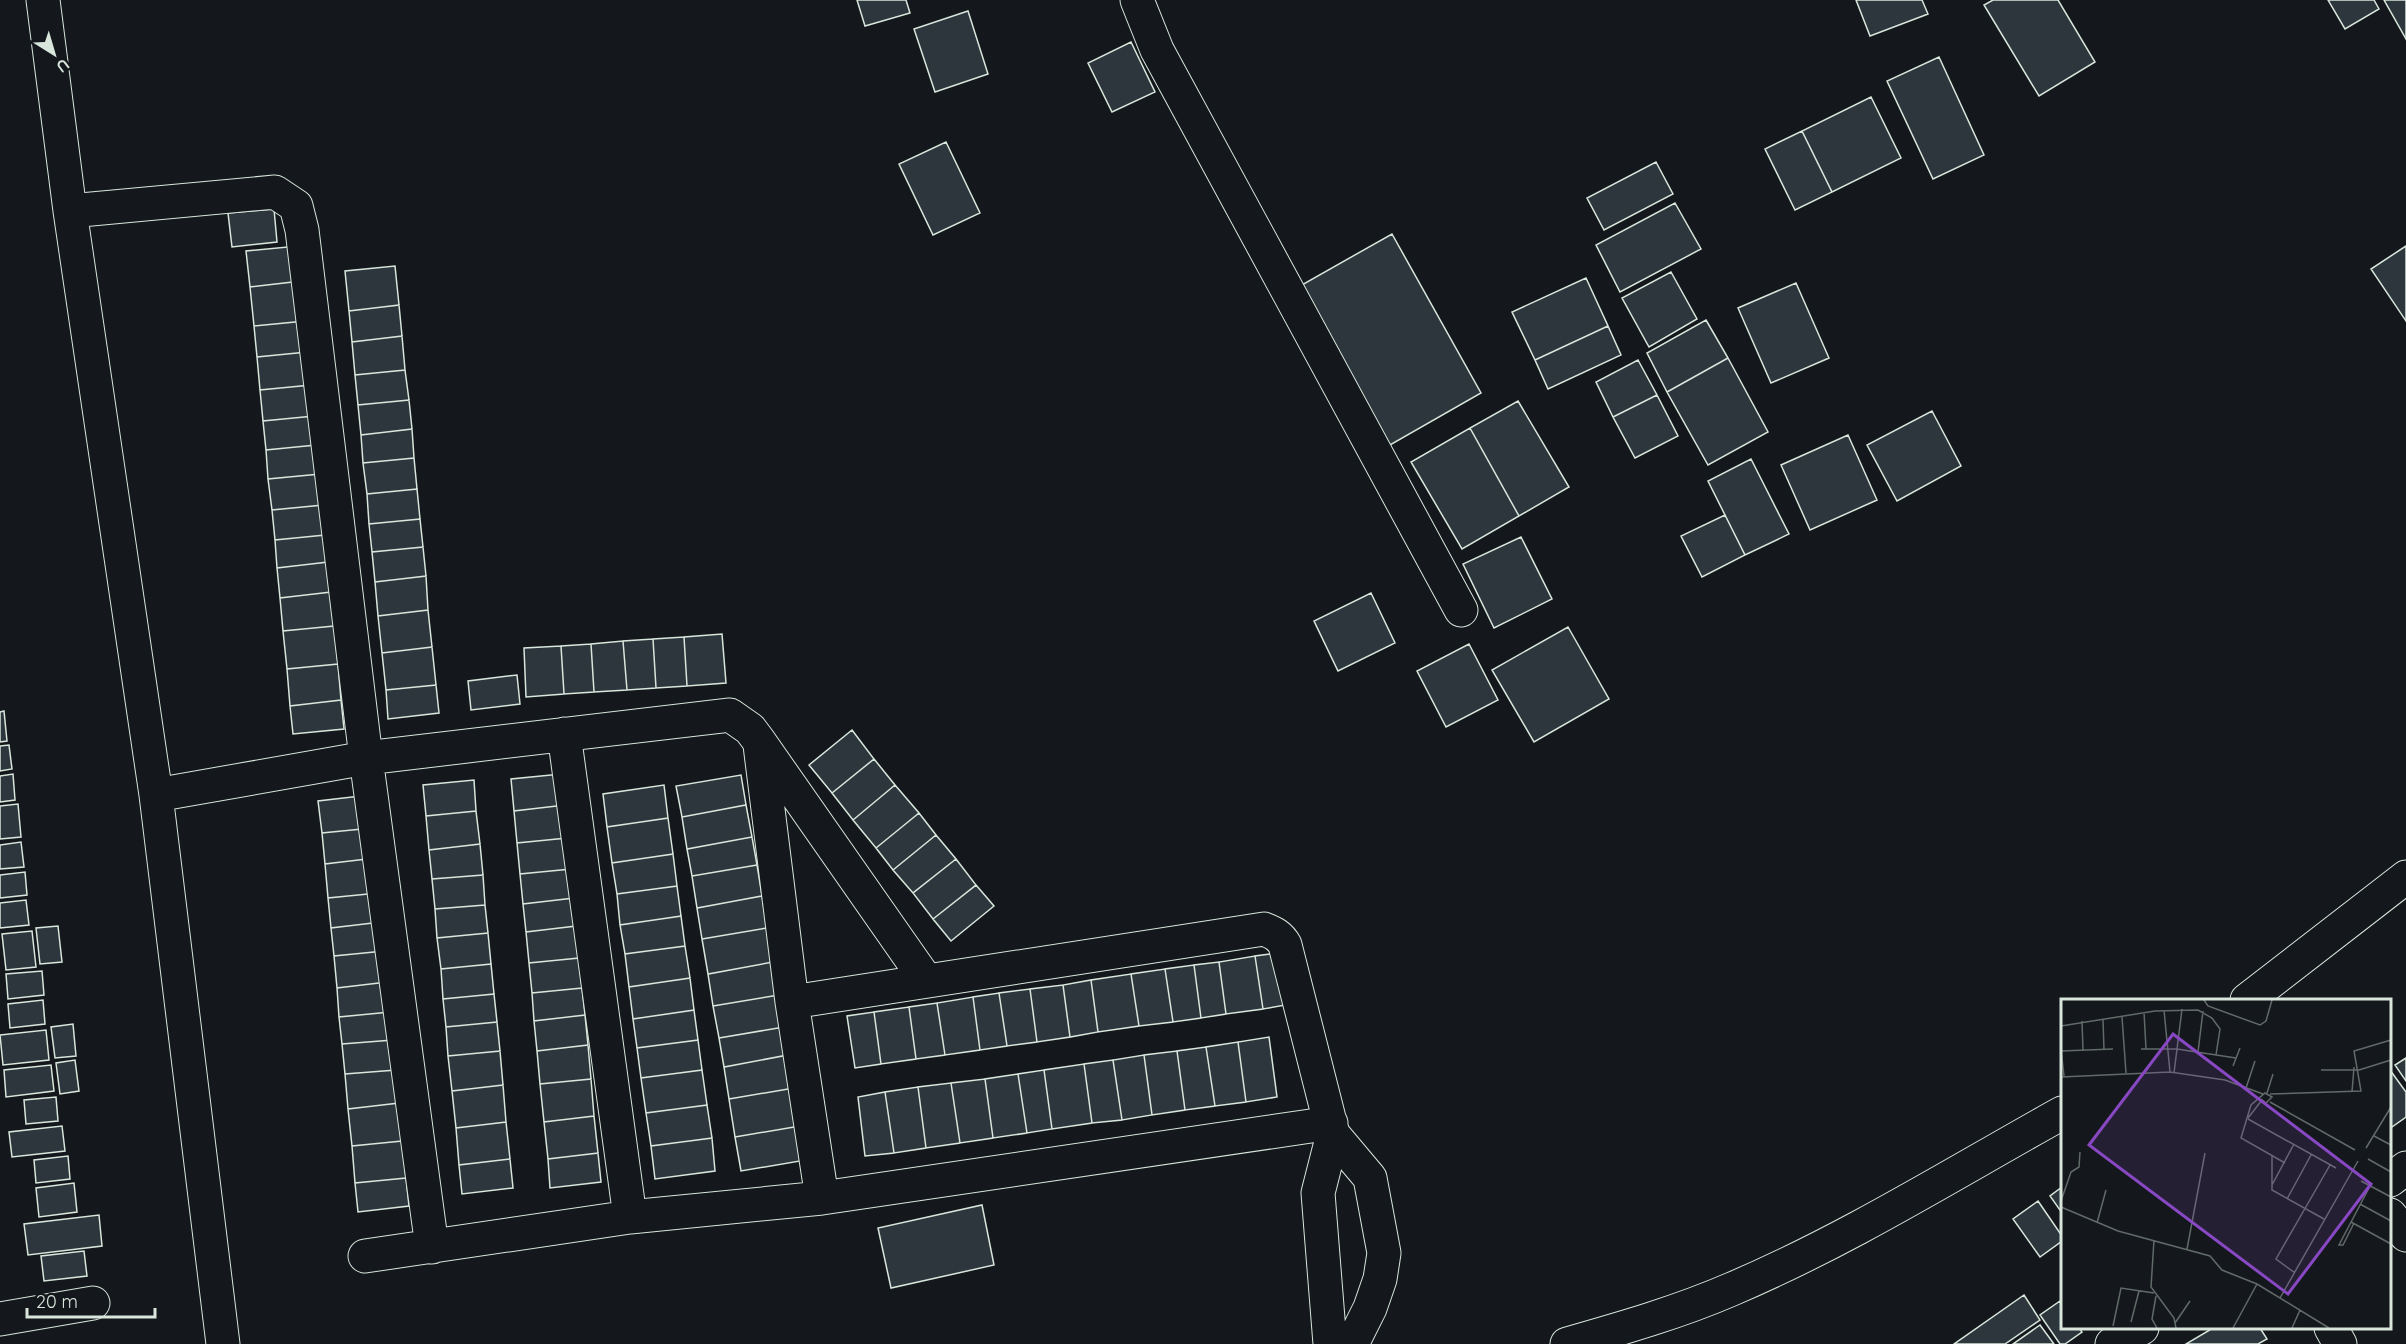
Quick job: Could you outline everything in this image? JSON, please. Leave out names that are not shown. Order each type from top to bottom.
[{"type":"street","points":[[43,0],[70,211],[156,795],[223,1344]]},
{"type":"street","points":[[1137,0],[1157,50],[1461,610]]},
{"type":"street","points":[[70,211],[275,192],[296,206],[304,242],[366,758],[432,1247]]},
{"type":"street","points":[[156,795],[366,758],[730,715],[750,729],[759,741],[926,980]]},
{"type":"street","points":[[564,734],[630,1217]]},
{"type":"street","points":[[759,741],[792,1002],[822,1198]]},
{"type":"street","points":[[2248,999],[2406,877]]},
{"type":"street","points":[[792,1002],[1264,929],[1280,937],[1285,945],[1332,1128],[1370,1178],[1384,1253],[1377,1288],[1352,1344]]},
{"type":"street","points":[[1567,1344],[1636,1324],[1730,1290],[1794,1261],[2061,1114]]},
{"type":"street","points":[[365,1256],[630,1217],[822,1198],[1332,1128]]},
{"type":"street","points":[[1330,1344],[1318,1193],[1332,1128]]},
{"type":"street","points":[[2391,1179],[2406,1168]]},
{"type":"street","points":[[2391,1216],[2406,1234]]},
{"type":"street","points":[[0,1319],[93,1303]]},
{"type":"street","points":[[2112,1344],[2140,1329]]},
{"type":"street","points":[[2332,1329],[2340,1344]]},
{"type":"street","points":[[1308,1344],[1314,1344]]},
{"type":"building","points":[[857,0],[906,0],[910,13],[865,26]]},
{"type":"building","points":[[1856,0],[1922,0],[1928,14],[1870,36]]},
{"type":"building","points":[[1993,0],[2058,0],[2095,62],[2039,96],[1984,5]]},
{"type":"building","points":[[2328,0],[2374,0],[2379,9],[2345,29]]},
{"type":"building","points":[[2384,0],[2406,0],[2406,39]]},
{"type":"building","points":[[968,11],[988,74],[935,92],[914,29]]},
{"type":"building","points":[[1131,42],[1155,92],[1112,112],[1088,63]]},
{"type":"building","points":[[1939,57],[1984,155],[1933,179],[1887,81]]},
{"type":"building","points":[[1871,97],[1901,158],[1832,192],[1802,131]]},
{"type":"building","points":[[1802,131],[1832,192],[1795,210],[1765,149]]},
{"type":"building","points":[[946,142],[980,213],[933,235],[899,164]]},
{"type":"building","points":[[1656,162],[1673,194],[1604,230],[1587,198]]},
{"type":"building","points":[[1675,203],[1701,249],[1620,292],[1596,245]]},
{"type":"building","points":[[274,209],[277,242],[232,247],[228,213]]},
{"type":"building","points":[[1392,234],[1481,393],[1390,445],[1300,286]]},
{"type":"building","points":[[298,246],[301,281],[250,287],[246,251]]},
{"type":"building","points":[[2406,246],[2406,321],[2371,269]]},
{"type":"building","points":[[395,266],[399,305],[349,311],[345,271]]},
{"type":"building","points":[[1671,272],[1697,319],[1649,347],[1622,298]]},
{"type":"building","points":[[1586,278],[1608,326],[1535,360],[1512,312]]},
{"type":"building","points":[[301,281],[305,321],[254,326],[250,287]]},
{"type":"building","points":[[1796,283],[1829,358],[1771,383],[1738,308]]},
{"type":"building","points":[[399,305],[402,336],[352,342],[349,311]]},
{"type":"building","points":[[1706,320],[1728,358],[1667,392],[1647,353]]},
{"type":"building","points":[[305,321],[307,352],[257,357],[254,326]]},
{"type":"building","points":[[1608,326],[1621,355],[1548,389],[1535,360]]},
{"type":"building","points":[[402,336],[405,370],[355,375],[352,342]]},
{"type":"building","points":[[307,352],[311,385],[260,390],[257,357]]},
{"type":"building","points":[[1728,358],[1768,432],[1708,465],[1667,392]]},
{"type":"building","points":[[1638,360],[1657,395],[1613,417],[1596,382]]},
{"type":"building","points":[[405,370],[409,400],[358,405],[355,375]]},
{"type":"building","points":[[311,385],[314,416],[263,421],[260,390]]},
{"type":"building","points":[[1657,395],[1678,436],[1635,458],[1613,417]]},
{"type":"building","points":[[409,400],[412,429],[361,435],[358,405]]},
{"type":"building","points":[[1518,401],[1569,487],[1519,516],[1470,428]]},
{"type":"building","points":[[1932,411],[1961,466],[1897,501],[1867,445]]},
{"type":"building","points":[[314,416],[316,445],[266,450],[263,421]]},
{"type":"building","points":[[1470,428],[1519,516],[1462,549],[1411,462]]},
{"type":"building","points":[[412,429],[414,458],[363,463],[361,435]]},
{"type":"building","points":[[1848,435],[1877,500],[1810,530],[1781,465]]},
{"type":"building","points":[[316,445],[320,474],[268,479],[266,450]]},
{"type":"building","points":[[414,458],[417,489],[367,494],[363,463]]},
{"type":"building","points":[[1751,459],[1789,534],[1745,555],[1708,481]]},
{"type":"building","points":[[320,474],[323,505],[272,510],[268,479]]},
{"type":"building","points":[[417,489],[420,519],[369,524],[367,494]]},
{"type":"building","points":[[323,505],[325,535],[275,540],[272,510]]},
{"type":"building","points":[[1725,515],[1745,555],[1702,577],[1681,536]]},
{"type":"building","points":[[420,519],[423,547],[372,552],[369,524]]},
{"type":"building","points":[[325,535],[328,562],[277,568],[275,540]]},
{"type":"building","points":[[1521,537],[1552,599],[1494,628],[1463,564]]},
{"type":"building","points":[[423,547],[426,576],[375,582],[372,552]]},
{"type":"building","points":[[328,562],[331,592],[280,598],[277,568]]},
{"type":"building","points":[[426,576],[428,610],[378,616],[375,582]]},
{"type":"building","points":[[331,592],[334,626],[283,631],[280,598]]},
{"type":"building","points":[[1371,593],[1395,643],[1338,671],[1314,621]]},
{"type":"building","points":[[428,610],[432,647],[382,653],[378,616]]},
{"type":"building","points":[[334,626],[338,664],[287,669],[283,631]]},
{"type":"building","points":[[1568,627],[1609,699],[1534,742],[1492,670]]},
{"type":"building","points":[[722,634],[726,683],[687,686],[684,637]]},
{"type":"building","points":[[684,637],[687,686],[656,688],[653,639]]},
{"type":"building","points":[[653,639],[656,688],[627,690],[623,641]]},
{"type":"building","points":[[623,641],[627,690],[594,692],[591,644]]},
{"type":"building","points":[[591,644],[594,692],[564,694],[561,646]]},
{"type":"building","points":[[1469,644],[1498,700],[1446,727],[1417,671]]},
{"type":"building","points":[[561,646],[564,694],[526,697],[524,648]]},
{"type":"building","points":[[432,647],[436,685],[386,690],[382,653]]},
{"type":"building","points":[[338,664],[341,700],[290,706],[287,669]]},
{"type":"building","points":[[517,675],[520,704],[471,710],[468,681]]},
{"type":"building","points":[[436,685],[439,713],[388,719],[386,690]]},
{"type":"building","points":[[341,700],[344,729],[293,734],[290,706]]},
{"type":"building","points":[[4,711],[7,741],[0,742],[0,712]]},
{"type":"building","points":[[852,730],[874,759],[832,793],[809,765]]},
{"type":"building","points":[[9,745],[12,769],[0,771],[0,746]]},
{"type":"building","points":[[874,759],[895,785],[853,820],[832,793]]},
{"type":"building","points":[[13,774],[15,800],[0,802],[0,776]]},
{"type":"building","points":[[561,774],[565,805],[514,811],[511,779]]},
{"type":"building","points":[[741,775],[746,805],[682,817],[676,786]]},
{"type":"building","points":[[474,780],[476,811],[426,816],[423,785]]},
{"type":"building","points":[[664,785],[668,818],[607,827],[603,794]]},
{"type":"building","points":[[895,785],[919,813],[876,848],[853,820]]},
{"type":"building","points":[[369,795],[372,828],[322,833],[318,801]]},
{"type":"building","points":[[18,804],[21,837],[0,839],[0,806]]},
{"type":"building","points":[[565,805],[567,838],[517,843],[514,811]]},
{"type":"building","points":[[746,805],[752,837],[687,849],[682,817]]},
{"type":"building","points":[[476,811],[480,844],[429,850],[426,816]]},
{"type":"building","points":[[919,813],[936,835],[893,870],[876,848]]},
{"type":"building","points":[[668,818],[673,854],[612,863],[607,827]]},
{"type":"building","points":[[372,828],[375,858],[325,864],[322,833]]},
{"type":"building","points":[[936,835],[956,859],[913,893],[893,870]]},
{"type":"building","points":[[752,837],[757,865],[692,876],[687,849]]},
{"type":"building","points":[[567,838],[571,869],[520,874],[517,843]]},
{"type":"building","points":[[21,842],[24,867],[0,869],[0,845]]},
{"type":"building","points":[[480,844],[483,875],[432,879],[429,850]]},
{"type":"building","points":[[673,854],[677,886],[617,894],[612,863]]},
{"type":"building","points":[[375,858],[378,893],[328,898],[325,864]]},
{"type":"building","points":[[956,859],[976,885],[933,919],[913,893]]},
{"type":"building","points":[[757,865],[762,896],[697,908],[692,876]]},
{"type":"building","points":[[571,869],[574,898],[523,904],[520,874]]},
{"type":"building","points":[[25,872],[27,895],[0,898],[0,875]]},
{"type":"building","points":[[483,875],[485,905],[435,909],[432,879]]},
{"type":"building","points":[[976,885],[994,906],[951,941],[933,919]]},
{"type":"building","points":[[677,886],[681,916],[620,925],[617,894]]},
{"type":"building","points":[[378,893],[381,922],[331,928],[328,898]]},
{"type":"building","points":[[762,896],[767,928],[702,939],[697,908]]},
{"type":"building","points":[[574,898],[576,926],[526,932],[523,904]]},
{"type":"building","points":[[26,900],[29,925],[0,928],[0,903]]},
{"type":"building","points":[[485,905],[488,933],[437,938],[435,909]]},
{"type":"building","points":[[681,916],[685,946],[625,954],[620,925]]},
{"type":"building","points":[[381,922],[384,951],[334,956],[331,928]]},
{"type":"building","points":[[58,926],[62,962],[40,964],[36,928]]},
{"type":"building","points":[[576,926],[579,958],[529,963],[526,932]]},
{"type":"building","points":[[767,928],[773,962],[708,974],[702,939]]},
{"type":"building","points":[[32,931],[36,967],[6,970],[2,934]]},
{"type":"building","points":[[488,933],[491,964],[441,969],[437,938]]},
{"type":"building","points":[[685,946],[690,978],[629,987],[625,954]]},
{"type":"building","points":[[384,951],[387,982],[337,988],[334,956]]},
{"type":"building","points":[[1284,952],[1291,1004],[1263,1009],[1255,956]]},
{"type":"building","points":[[1255,956],[1263,1009],[1226,1014],[1219,962]]},
{"type":"building","points":[[579,958],[582,988],[532,993],[529,963]]},
{"type":"building","points":[[773,962],[779,995],[713,1006],[708,974]]},
{"type":"building","points":[[1219,962],[1226,1014],[1201,1018],[1194,965]]},
{"type":"building","points":[[491,964],[494,994],[443,999],[441,969]]},
{"type":"building","points":[[1194,965],[1201,1018],[1173,1022],[1165,969]]},
{"type":"building","points":[[1165,969],[1173,1022],[1139,1026],[1131,974]]},
{"type":"building","points":[[42,971],[44,995],[8,999],[6,974]]},
{"type":"building","points":[[1131,974],[1139,1026],[1098,1032],[1091,980]]},
{"type":"building","points":[[690,978],[694,1010],[633,1019],[629,987]]},
{"type":"building","points":[[1091,980],[1098,1032],[1070,1037],[1063,985]]},
{"type":"building","points":[[387,982],[390,1012],[339,1017],[337,988]]},
{"type":"building","points":[[1063,985],[1070,1037],[1037,1042],[1030,989]]},
{"type":"building","points":[[582,988],[585,1015],[534,1021],[532,993]]},
{"type":"building","points":[[1030,989],[1037,1042],[1007,1046],[999,993]]},
{"type":"building","points":[[999,993],[1007,1046],[980,1050],[973,997]]},
{"type":"building","points":[[494,994],[497,1022],[446,1027],[443,999]]},
{"type":"building","points":[[779,995],[784,1027],[719,1038],[713,1006]]},
{"type":"building","points":[[973,997],[980,1050],[945,1055],[937,1003]]},
{"type":"building","points":[[43,1000],[45,1024],[10,1028],[8,1004]]},
{"type":"building","points":[[937,1003],[945,1055],[916,1059],[909,1007]]},
{"type":"building","points":[[909,1007],[916,1059],[881,1064],[874,1012]]},
{"type":"building","points":[[694,1010],[698,1040],[637,1048],[633,1019]]},
{"type":"building","points":[[390,1012],[393,1040],[342,1044],[339,1017]]},
{"type":"building","points":[[874,1012],[881,1064],[855,1068],[847,1016]]},
{"type":"building","points":[[585,1015],[588,1045],[537,1051],[534,1021]]},
{"type":"building","points":[[497,1022],[500,1051],[448,1056],[446,1027]]},
{"type":"building","points":[[73,1024],[76,1056],[55,1058],[51,1027]]},
{"type":"building","points":[[784,1027],[788,1055],[724,1067],[719,1038]]},
{"type":"building","points":[[46,1030],[49,1060],[3,1065],[0,1035]]},
{"type":"building","points":[[1269,1037],[1277,1097],[1246,1102],[1238,1042]]},
{"type":"building","points":[[393,1040],[396,1070],[345,1074],[342,1044]]},
{"type":"building","points":[[698,1040],[702,1070],[641,1078],[637,1048]]},
{"type":"building","points":[[1238,1042],[1246,1102],[1215,1106],[1206,1047]]},
{"type":"building","points":[[588,1045],[591,1079],[540,1084],[537,1051]]},
{"type":"building","points":[[1206,1047],[1215,1106],[1185,1110],[1177,1051]]},
{"type":"building","points":[[500,1051],[503,1085],[452,1091],[448,1056]]},
{"type":"building","points":[[1177,1051],[1185,1110],[1152,1115],[1144,1055]]},
{"type":"building","points":[[788,1055],[794,1088],[729,1099],[724,1067]]},
{"type":"building","points":[[1144,1055],[1152,1115],[1122,1120],[1113,1060]]},
{"type":"building","points":[[2406,1058],[2406,1081],[2395,1065]]},
{"type":"building","points":[[75,1060],[79,1091],[60,1094],[56,1063]]},
{"type":"building","points":[[1113,1060],[1122,1120],[1092,1123],[1084,1064]]},
{"type":"building","points":[[1084,1064],[1092,1123],[1052,1129],[1044,1070]]},
{"type":"building","points":[[51,1065],[54,1091],[6,1097],[4,1070]]},
{"type":"building","points":[[396,1070],[399,1103],[348,1109],[345,1074]]},
{"type":"building","points":[[702,1070],[707,1105],[646,1113],[641,1078]]},
{"type":"building","points":[[1044,1070],[1052,1129],[1027,1133],[1018,1074]]},
{"type":"building","points":[[2391,1071],[2406,1092],[2406,1117],[2392,1127]]},
{"type":"building","points":[[1018,1074],[1027,1133],[993,1138],[985,1079]]},
{"type":"building","points":[[591,1079],[594,1116],[544,1122],[540,1084]]},
{"type":"building","points":[[985,1079],[993,1138],[960,1143],[951,1083]]},
{"type":"building","points":[[951,1083],[960,1143],[926,1148],[918,1087]]},
{"type":"building","points":[[503,1085],[506,1122],[456,1128],[452,1091]]},
{"type":"building","points":[[918,1087],[926,1148],[894,1153],[885,1092]]},
{"type":"building","points":[[794,1088],[800,1126],[735,1137],[729,1099]]},
{"type":"building","points":[[885,1092],[894,1153],[865,1156],[858,1097]]},
{"type":"building","points":[[56,1097],[58,1121],[26,1124],[24,1100]]},
{"type":"building","points":[[399,1103],[402,1141],[352,1146],[348,1109]]},
{"type":"building","points":[[707,1105],[712,1138],[651,1146],[646,1113]]},
{"type":"building","points":[[594,1116],[598,1153],[548,1159],[544,1122]]},
{"type":"building","points":[[506,1122],[510,1159],[459,1165],[456,1128]]},
{"type":"building","points":[[62,1126],[65,1151],[12,1157],[9,1132]]},
{"type":"building","points":[[800,1126],[806,1160],[741,1171],[735,1137]]},
{"type":"building","points":[[712,1138],[715,1171],[655,1179],[651,1146]]},
{"type":"building","points":[[402,1141],[406,1178],[355,1183],[352,1146]]},
{"type":"building","points":[[598,1153],[601,1182],[550,1188],[548,1159]]},
{"type":"building","points":[[68,1156],[70,1179],[36,1183],[34,1160]]},
{"type":"building","points":[[510,1159],[513,1188],[462,1194],[459,1165]]},
{"type":"building","points":[[406,1178],[409,1206],[358,1212],[355,1183]]},
{"type":"building","points":[[74,1183],[77,1212],[39,1217],[36,1188]]},
{"type":"building","points":[[2061,1188],[2061,1212],[2050,1196]]},
{"type":"building","points":[[2038,1201],[2061,1235],[2061,1242],[2040,1257],[2013,1219]]},
{"type":"building","points":[[982,1205],[994,1265],[891,1288],[878,1228]]},
{"type":"building","points":[[99,1215],[102,1246],[28,1255],[24,1224]]},
{"type":"building","points":[[84,1251],[87,1276],[44,1281],[41,1256]]},
{"type":"building","points":[[2024,1295],[2040,1320],[2005,1344],[1954,1344]]},
{"type":"building","points":[[2060,1301],[2061,1329],[2080,1329],[2082,1332],[2065,1344],[2060,1344],[2040,1315]]},
{"type":"building","points":[[2040,1325],[2054,1344],[2013,1344]]},
{"type":"building","points":[[2211,1329],[2261,1329],[2267,1339],[2258,1344],[2186,1344]]}]
